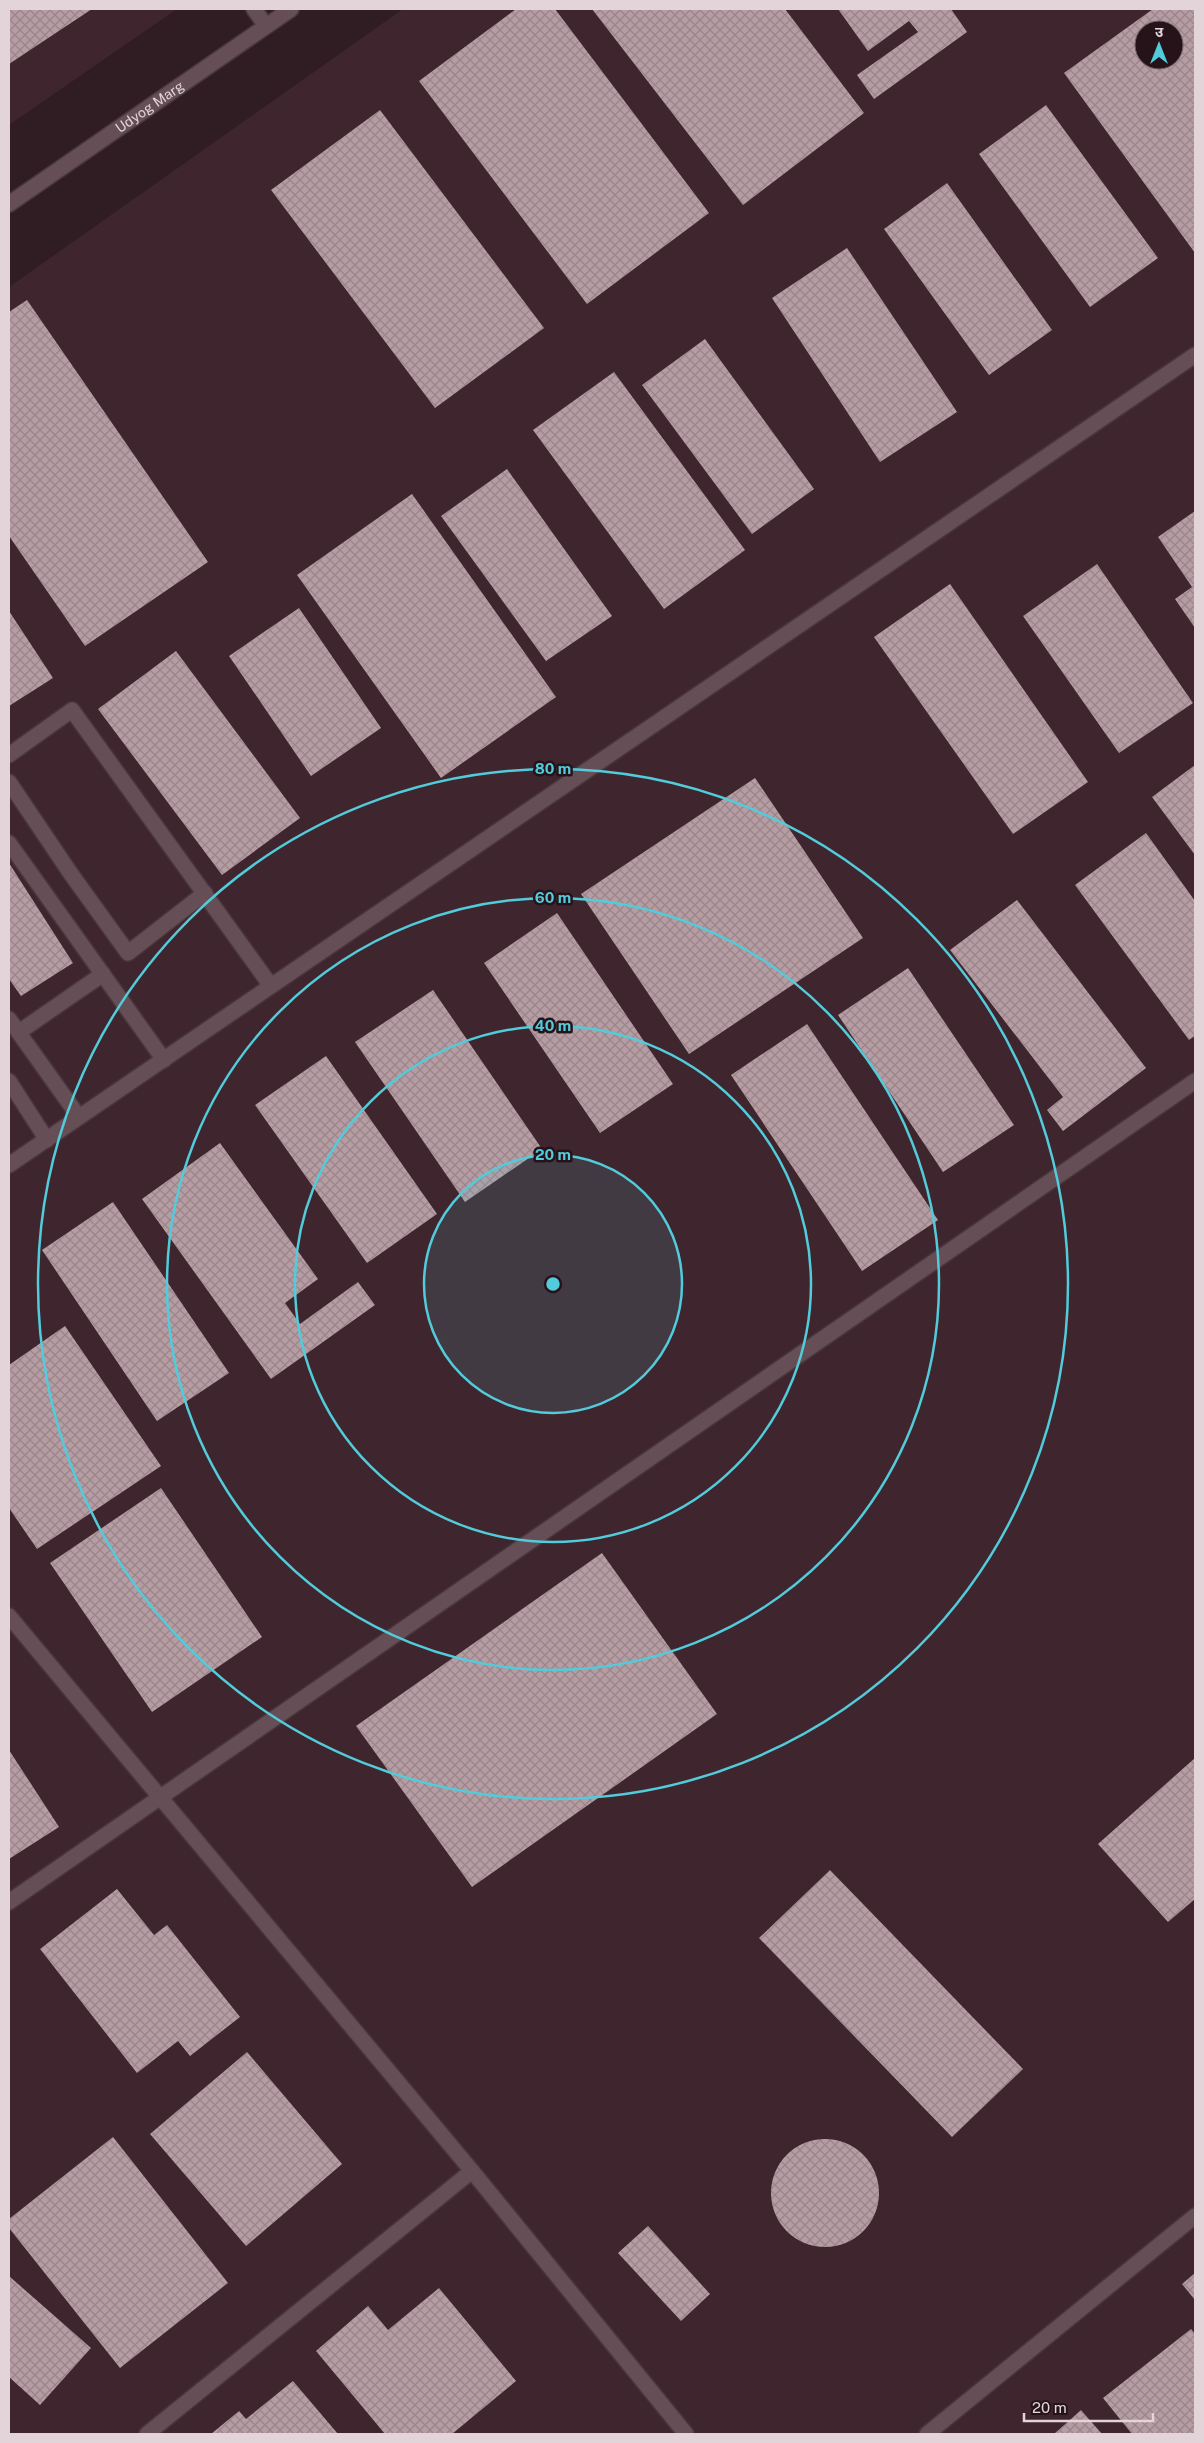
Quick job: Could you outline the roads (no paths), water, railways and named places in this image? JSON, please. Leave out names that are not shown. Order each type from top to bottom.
[{"type":"street","points":[[254,9],[266,26]]},
{"type":"street","name":"Udyog Marg","points":[[9,204],[291,9]]},
{"type":"street","points":[[9,1165],[1195,355]]},
{"type":"street","points":[[9,755],[72,710],[271,986]]},
{"type":"street","points":[[9,782],[71,874],[128,953],[205,893]]},
{"type":"street","points":[[9,843],[164,1060]]},
{"type":"street","points":[[20,1032],[103,974]]},
{"type":"street","points":[[9,1019],[79,1117]]},
{"type":"street","points":[[9,1081],[46,1140]]},
{"type":"street","points":[[9,1902],[1195,1081]]},
{"type":"street","points":[[9,1616],[472,2171],[686,2434]]},
{"type":"street","points":[[147,2434],[472,2171]]},
{"type":"street","points":[[927,2434],[1195,2216]]}]
